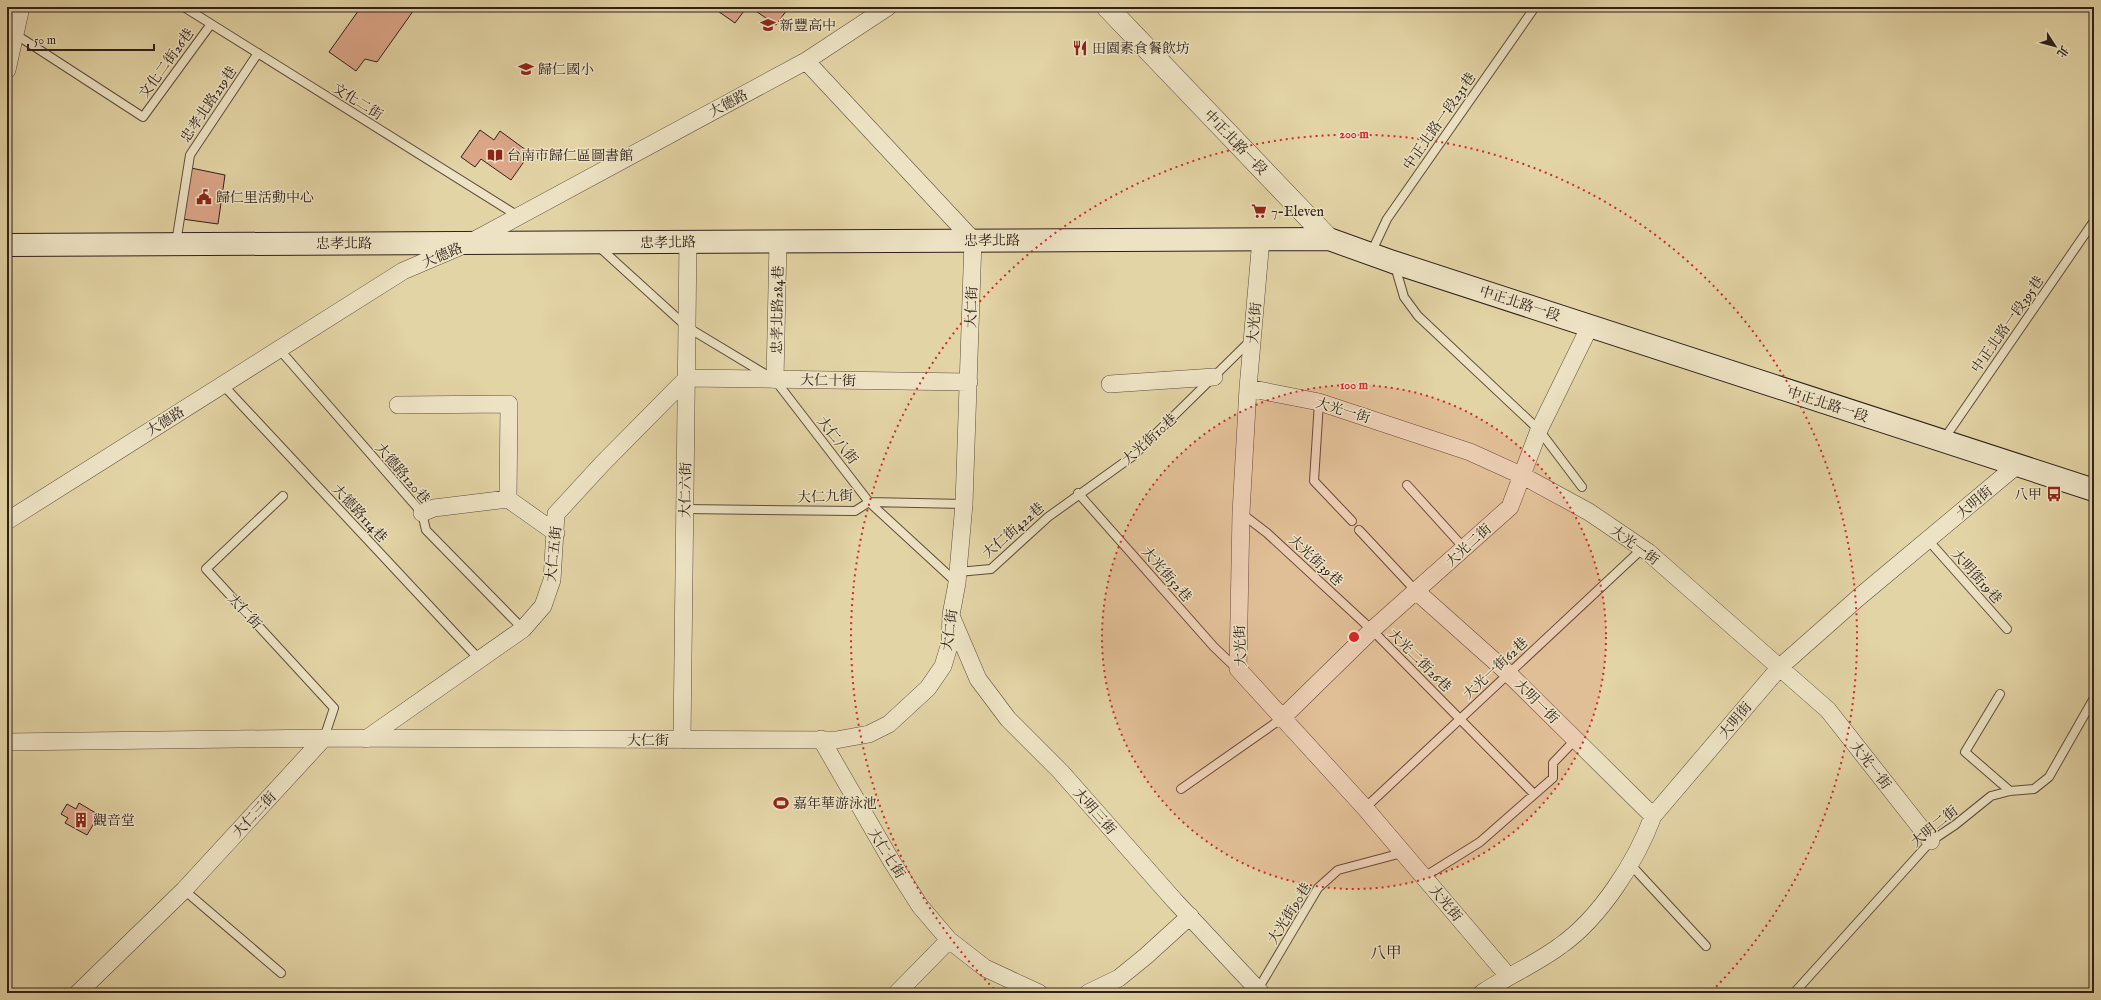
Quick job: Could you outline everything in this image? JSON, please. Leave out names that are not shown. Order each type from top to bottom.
[{"type":"main road","name":"忠孝北路","points":[[7,245],[1329,239]]},
{"type":"main road","name":"中正北路一段","points":[[1329,239],[1393,262],[1942,442],[2094,490]]},
{"type":"street","points":[[7,70],[20,7]]},
{"type":"street","name":"大德路","points":[[7,521],[403,271],[471,242],[806,61],[888,7]]},
{"type":"street","name":"中正北路一段","points":[[1108,7],[1329,239]]},
{"type":"street","points":[[806,61],[973,240]]},
{"type":"street","name":"大光街","points":[[1261,239],[1248,388],[1241,513],[1238,670],[1365,808],[1508,976]]},
{"type":"street","name":"大仁街","points":[[7,742],[324,738],[366,740],[836,740],[869,734],[889,724],[928,688],[943,666],[950,643],[951,615],[958,577],[964,504],[973,240]]},
{"type":"street","name":"大仁六街","points":[[682,740],[688,241]]},
{"type":"street","name":"忠孝北路284巷","points":[[775,380],[778,241]]},
{"type":"street","name":"大光二街","points":[[1282,719],[1372,630],[1510,507],[1523,476],[1539,430],[1590,326]]},
{"type":"street","points":[[1110,384],[1214,377]]},
{"type":"street","name":"大仁十街","points":[[686,378],[969,382]]},
{"type":"street","name":"大仁五街","points":[[366,740],[523,629],[543,606],[552,580],[556,514],[602,464],[686,378]]},
{"type":"street","name":"大光一街","points":[[1248,388],[1319,402],[1470,452],[1523,476],[1589,512],[1643,548],[1828,710],[1931,842]]},
{"type":"street","points":[[398,405],[508,404],[508,499]]},
{"type":"street","name":"大明街","points":[[1482,993],[1508,976],[1561,946],[1592,916],[1630,864],[1645,838],[1653,816],[1780,667],[1858,598],[2016,466]]},
{"type":"street","points":[[422,513],[434,508],[508,499],[556,533]]},
{"type":"street","name":"大明一街","points":[[1416,591],[1509,674],[1653,816]]},
{"type":"street","name":"大明三街","points":[[951,615],[978,679],[1008,719],[1061,772],[1258,992]]},
{"type":"street","name":"大仁三街","points":[[78,993],[184,890],[324,738]]},
{"type":"street","name":"大仁七街","points":[[821,739],[836,768],[920,906],[949,940],[985,968],[1039,993]]},
{"type":"street","points":[[1088,993],[1119,978],[1190,916]]},
{"type":"street","points":[[897,993],[949,940]]},
{"type":"lane","name":"文化二街","points":[[184,7],[518,216]]},
{"type":"lane","name":"中正北路一段231巷","points":[[1370,254],[1387,219],[1535,7]]},
{"type":"lane","name":"文化二街26巷","points":[[15,34],[143,117],[211,24]]},
{"type":"lane","name":"忠孝北路219巷","points":[[176,244],[190,155],[258,53]]},
{"type":"lane","name":"中正北路一段395巷","points":[[1942,442],[2094,221]]},
{"type":"lane","name":"大仁八街","points":[[595,243],[687,327],[775,380],[869,502],[958,577]]},
{"type":"lane","points":[[1393,262],[1404,297],[1418,316],[1539,430],[1582,487]]},
{"type":"lane","name":"大光街10巷","points":[[1078,493],[1133,456],[1252,339]]},
{"type":"lane","name":"大德路120巷","points":[[279,350],[422,513],[426,530],[523,629]]},
{"type":"lane","name":"大德路114巷","points":[[223,384],[479,659]]},
{"type":"lane","points":[[1319,402],[1314,481],[1352,521]]},
{"type":"lane","points":[[1407,485],[1464,548]]},
{"type":"lane","name":"大仁街422巷","points":[[958,577],[991,569],[1048,517],[1078,493]]},
{"type":"lane","name":"大光街52巷","points":[[1078,493],[1214,647],[1238,670]]},
{"type":"lane","name":"大仁街","points":[[283,496],[206,569],[334,708],[324,738]]},
{"type":"lane","name":"大仁九街","points":[[685,509],[855,511],[869,502],[964,504]]},
{"type":"lane","name":"大光街39巷","points":[[1241,513],[1267,533],[1372,630]]},
{"type":"lane","points":[[1359,530],[1416,591]]},
{"type":"lane","name":"大明街19巷","points":[[1928,540],[2007,629]]},
{"type":"lane","name":"大光一街62巷","points":[[1365,808],[1643,548]]},
{"type":"lane","name":"大光二街26巷","points":[[1372,630],[1534,794]]},
{"type":"lane","points":[[2000,694],[1965,752],[2010,791]]},
{"type":"lane","name":"大明二街","points":[[1794,993],[1931,842],[1955,826],[1991,796],[2010,791],[2034,789],[2049,777],[2094,698]]},
{"type":"lane","points":[[1181,790],[1282,719]]},
{"type":"lane","points":[[1424,877],[1480,842],[1553,778],[1553,763],[1576,740]]},
{"type":"lane","name":"大光街90巷","points":[[1258,992],[1318,888],[1338,870],[1402,853]]},
{"type":"lane","points":[[1630,864],[1706,946]]},
{"type":"lane","points":[[184,890],[281,973]]},
{"type":"building","points":[[361,7],[416,7],[377,62],[365,59],[356,71],[329,52]]},
{"type":"building","points":[[712,7],[747,7],[735,23]]},
{"type":"building","points":[[754,7],[789,7],[776,25],[753,9]]},
{"type":"building","name":"台南市歸仁區圖書館","points":[[480,130],[494,140],[500,131],[530,153],[511,180],[481,159],[475,167],[461,157]]},
{"type":"building","name":"歸仁里活動中心","points":[[191,168],[225,175],[218,224],[182,219]]},
{"type":"building","name":"觀音堂","points":[[79,803],[99,815],[87,835],[65,823],[68,818],[61,814],[67,804],[76,809]]},
{"type":"place","name":"新豐高中","points":[[768,25]]},
{"type":"place","name":"田園素食餐飲坊","points":[[1080,48]]},
{"type":"place","name":"歸仁國小","points":[[526,69]]},
{"type":"place","name":"台南市歸仁區圖書館","points":[[495,155]]},
{"type":"place","name":"歸仁里活動中心","points":[[204,197]]},
{"type":"place","name":"7-Eleven","points":[[1259,211]]},
{"type":"place","name":"八甲","points":[[2054,494]]},
{"type":"place","name":"嘉年華游泳池","points":[[781,803]]},
{"type":"place","name":"觀音堂","points":[[81,820]]},
{"type":"district","name":"八甲","points":[[1386,952]]}]
